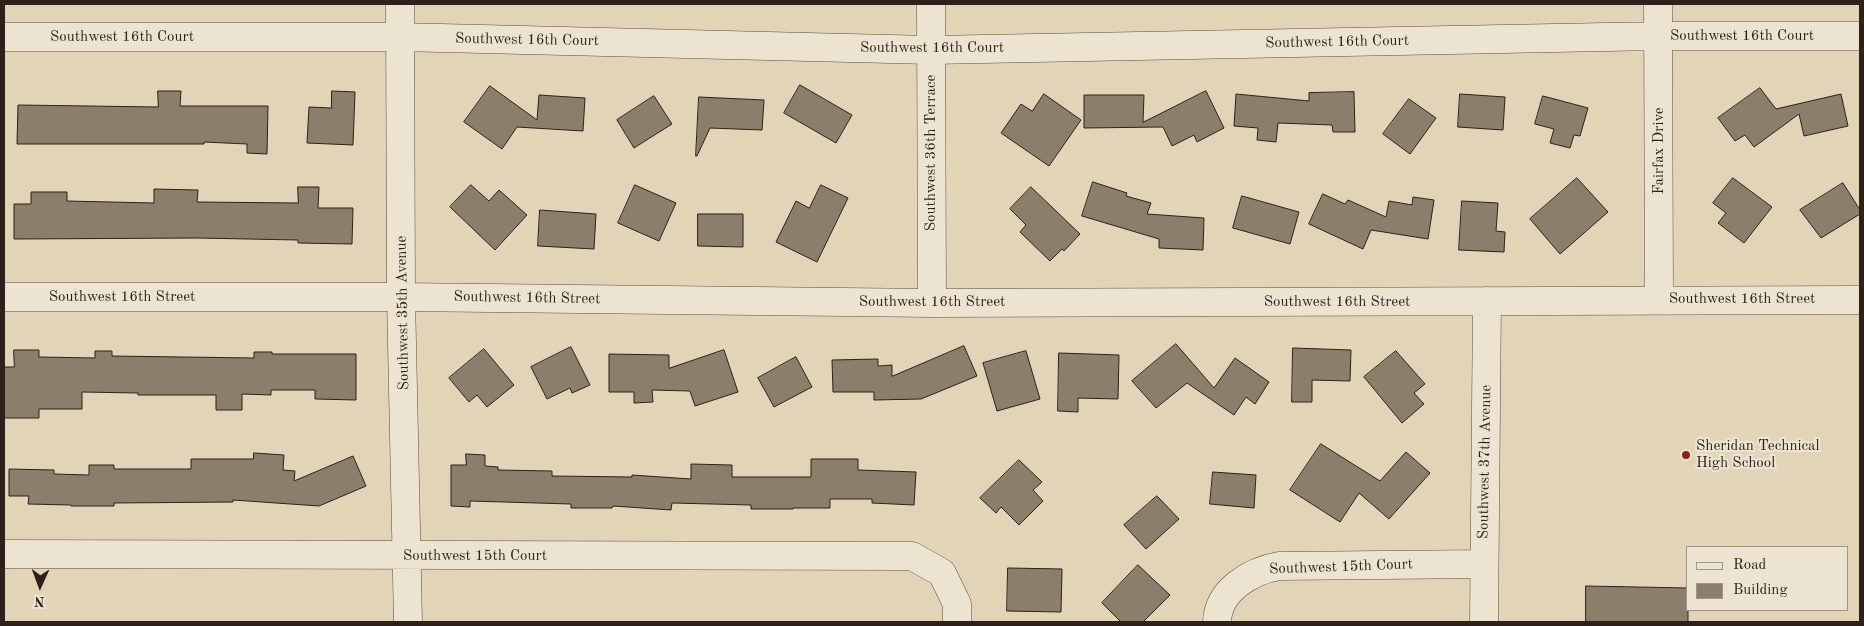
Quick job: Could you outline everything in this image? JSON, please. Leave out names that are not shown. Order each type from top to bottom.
[{"type":"street","name":"Southwest 35th Avenue","points":[[400,4],[402,297],[408,622]]},
{"type":"street","name":"Southwest 36th Terrace","points":[[931,4],[932,303]]},
{"type":"street","name":"Fairfax Drive","points":[[1658,4],[1659,299]]},
{"type":"street","name":"Southwest 16th Court","points":[[4,37],[400,37],[931,50],[1658,36],[1860,36]]},
{"type":"street","name":"Southwest 16th Street","points":[[4,297],[402,297],[932,303],[1659,299],[1860,300]]},
{"type":"street","name":"Southwest 37th Avenue","points":[[1484,622],[1487,301]]},
{"type":"street","name":"Southwest 15th Court","points":[[4,554],[912,556],[942,573],[957,604],[957,622]]},
{"type":"street","name":"Southwest 15th Court","points":[[1217,617],[1230,591],[1249,575],[1264,568],[1279,566],[1484,564]]},
{"type":"building","points":[[800,85],[852,115],[836,143],[784,113]]},
{"type":"building","points":[[490,86],[537,120],[539,95],[585,98],[583,131],[517,127],[502,149],[464,122]]},
{"type":"building","points":[[1760,88],[1776,109],[1841,94],[1848,126],[1804,136],[1799,114],[1754,147],[1745,135],[1735,141],[1718,118]]},
{"type":"building","points":[[158,91],[181,91],[180,106],[268,106],[267,154],[247,153],[247,144],[204,142],[204,144],[17,144],[18,105],[158,107]]},
{"type":"building","points":[[332,91],[355,92],[353,145],[307,143],[309,107],[331,108]]},
{"type":"building","points":[[1206,91],[1224,128],[1197,142],[1194,135],[1172,146],[1163,127],[1084,128],[1084,95],[1144,95],[1143,122]]},
{"type":"building","points":[[1354,92],[1355,132],[1333,132],[1332,125],[1278,123],[1276,142],[1257,140],[1258,128],[1234,126],[1236,94],[1309,101],[1309,93]]},
{"type":"building","points":[[1044,94],[1081,120],[1049,166],[1001,133],[1021,104],[1032,111]]},
{"type":"building","points":[[1460,94],[1505,97],[1503,130],[1458,127]]},
{"type":"building","points":[[654,96],[672,124],[634,148],[617,120]]},
{"type":"building","points":[[1543,96],[1588,108],[1580,136],[1574,135],[1570,148],[1550,143],[1554,129],[1535,124]]},
{"type":"building","points":[[699,97],[764,100],[762,130],[710,128],[696,156]]},
{"type":"building","points":[[1409,99],[1436,118],[1410,154],[1383,134]]},
{"type":"building","points":[[1577,178],[1608,212],[1560,254],[1530,219]]},
{"type":"building","points":[[1733,178],[1772,207],[1744,243],[1718,223],[1726,213],[1713,203]]},
{"type":"building","points":[[1093,182],[1127,193],[1126,196],[1151,203],[1147,214],[1204,218],[1203,250],[1159,248],[1159,239],[1082,216]]},
{"type":"building","points":[[1843,183],[1860,210],[1860,214],[1821,238],[1800,210]]},
{"type":"building","points":[[471,185],[489,201],[499,190],[527,215],[495,250],[450,207]]},
{"type":"building","points":[[635,185],[676,203],[659,241],[618,223]]},
{"type":"building","points":[[821,185],[848,198],[817,262],[776,242],[796,201],[809,208]]},
{"type":"building","points":[[298,187],[319,187],[318,208],[353,208],[352,244],[298,243],[298,240],[197,238],[14,239],[14,204],[31,204],[31,192],[67,192],[67,201],[154,203],[154,189],[198,190],[197,202],[298,203]]},
{"type":"building","points":[[1031,187],[1080,234],[1064,251],[1062,249],[1050,261],[1020,232],[1026,225],[1010,209]]},
{"type":"building","points":[[1323,194],[1345,204],[1348,200],[1386,217],[1389,201],[1412,205],[1413,197],[1434,200],[1428,239],[1371,230],[1363,249],[1309,224]]},
{"type":"building","points":[[1242,196],[1299,212],[1290,244],[1233,228]]},
{"type":"building","points":[[1462,201],[1498,203],[1496,231],[1505,232],[1504,252],[1459,250]]},
{"type":"building","points":[[540,210],[596,214],[594,249],[538,246]]},
{"type":"building","points":[[698,214],[743,214],[743,247],[698,246]]},
{"type":"building","points":[[1176,344],[1214,388],[1235,358],[1269,382],[1255,404],[1246,397],[1234,415],[1187,383],[1156,408],[1132,381]]},
{"type":"building","points":[[964,346],[977,376],[921,399],[874,400],[874,392],[833,392],[832,360],[878,359],[878,366],[892,365],[892,376]]},
{"type":"building","points":[[571,347],[590,385],[572,393],[570,388],[547,399],[531,367]]},
{"type":"building","points":[[1293,348],[1351,350],[1350,381],[1312,380],[1312,402],[1292,402]]},
{"type":"building","points":[[484,349],[514,385],[487,407],[477,395],[469,402],[449,378]]},
{"type":"building","points":[[14,350],[39,350],[39,357],[95,358],[95,351],[112,351],[112,356],[254,358],[254,352],[272,352],[272,354],[356,354],[356,400],[315,399],[315,390],[271,390],[271,395],[242,394],[242,410],[216,410],[216,395],[138,395],[138,393],[82,392],[82,409],[39,409],[39,418],[4,418],[4,367],[14,367]]},
{"type":"building","points":[[724,350],[738,392],[695,406],[690,391],[652,390],[653,402],[634,403],[634,392],[609,392],[609,354],[669,355],[669,368]]},
{"type":"building","points":[[1026,351],[1040,399],[997,411],[983,363]]},
{"type":"building","points":[[1396,351],[1425,384],[1414,393],[1424,404],[1402,423],[1364,377]]},
{"type":"building","points":[[1059,353],[1119,355],[1118,399],[1078,398],[1078,412],[1058,411]]},
{"type":"building","points":[[796,357],[812,387],[774,407],[758,378]]},
{"type":"building","points":[[1321,444],[1380,481],[1406,452],[1430,473],[1389,519],[1359,493],[1340,522],[1290,490]]},
{"type":"building","points":[[254,453],[284,455],[283,470],[295,471],[294,481],[353,456],[366,486],[319,506],[233,500],[233,502],[114,503],[114,506],[71,506],[28,504],[29,496],[9,496],[9,469],[54,470],[54,474],[89,475],[89,465],[114,465],[114,469],[191,469],[191,459],[253,459]]},
{"type":"building","points":[[466,454],[485,455],[485,466],[498,467],[498,470],[552,471],[552,476],[632,477],[632,475],[691,479],[691,464],[732,465],[732,477],[811,477],[811,459],[858,459],[858,470],[916,472],[914,505],[872,503],[872,499],[830,499],[830,508],[793,509],[751,509],[751,505],[672,503],[671,510],[613,506],[612,508],[571,508],[571,504],[470,501],[470,507],[451,506],[451,465],[466,465]]},
{"type":"building","points":[[1019,460],[1042,482],[1033,490],[1043,501],[1019,525],[1001,507],[996,513],[980,498]]},
{"type":"building","points":[[1213,472],[1256,475],[1254,508],[1210,504]]},
{"type":"building","points":[[1157,496],[1179,519],[1146,549],[1124,525]]},
{"type":"building","points":[[1138,565],[1170,595],[1143,622],[1121,622],[1102,603]]},
{"type":"building","points":[[1008,568],[1062,569],[1061,612],[1007,611]]},
{"type":"building","points":[[1586,586],[1686,588],[1688,622],[1586,622]]},
{"type":"place","name":"Sheridan Technical High School","points":[[1686,455]]}]
